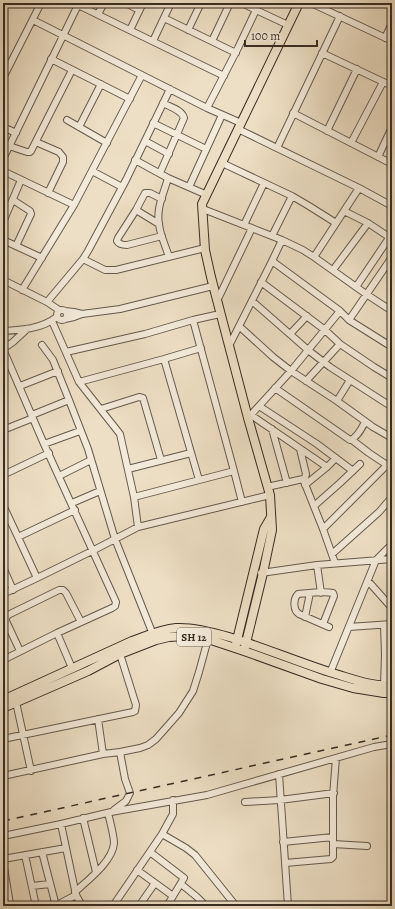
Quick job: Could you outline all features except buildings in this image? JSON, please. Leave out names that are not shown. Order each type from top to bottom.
[{"type":"main road","points":[[244,651],[272,530],[270,495],[213,286],[205,248],[202,204],[299,3]]},
{"type":"main road","points":[[236,644],[264,529],[271,516]]},
{"type":"main road","name":"SH 12","points":[[3,708],[88,671],[154,637],[175,628],[185,628],[216,634],[236,644],[244,651],[322,679],[353,688],[384,693],[392,692]]},
{"type":"main road","name":"SH 12","points":[[3,700],[122,646],[154,637],[185,636],[236,644],[246,642],[330,673],[354,680],[388,686]]},
{"type":"street","points":[[3,78],[41,3]]},
{"type":"street","points":[[98,14],[104,3]]},
{"type":"street","points":[[126,3],[140,10]]},
{"type":"street","points":[[130,30],[143,3]]},
{"type":"street","points":[[153,41],[171,3]]},
{"type":"street","points":[[188,30],[201,3]]},
{"type":"street","points":[[212,41],[230,3]]},
{"type":"street","points":[[242,3],[288,25]]},
{"type":"street","points":[[311,3],[392,41]]},
{"type":"street","points":[[3,158],[79,4],[224,76]]},
{"type":"street","points":[[207,108],[236,53],[256,10]]},
{"type":"street","points":[[277,148],[340,16]]},
{"type":"street","points":[[164,18],[236,53]]},
{"type":"street","points":[[33,20],[207,108],[222,114],[277,148],[359,188],[392,206]]},
{"type":"street","points":[[385,38],[392,23]]},
{"type":"street","points":[[322,53],[392,86]]},
{"type":"street","points":[[51,59],[130,99]]},
{"type":"street","points":[[327,131],[357,69]]},
{"type":"street","points":[[9,146],[28,152],[31,151],[72,70]]},
{"type":"street","points":[[22,290],[74,205],[142,75]]},
{"type":"street","points":[[351,143],[383,82]]},
{"type":"street","points":[[79,127],[101,84]]},
{"type":"street","points":[[47,302],[83,259],[136,160],[170,89]]},
{"type":"street","points":[[160,173],[184,121],[184,116],[181,112],[163,103]]},
{"type":"street","points":[[293,113],[392,164]]},
{"type":"street","points":[[189,187],[222,114]]},
{"type":"street","points":[[67,120],[107,143]]},
{"type":"street","points":[[153,123],[206,149]]},
{"type":"street","points":[[3,126],[16,133]]},
{"type":"street","points":[[378,157],[392,127]]},
{"type":"street","points":[[144,141],[169,154]]},
{"type":"street","points":[[36,142],[59,152],[63,157],[63,162],[48,192]]},
{"type":"street","points":[[136,160],[168,178],[207,195]]},
{"type":"street","points":[[222,163],[292,196],[336,223]]},
{"type":"street","points":[[3,171],[74,205]]},
{"type":"street","points":[[92,171],[122,187]]},
{"type":"street","points":[[168,178],[159,210],[159,224],[169,257]]},
{"type":"street","points":[[3,222],[21,180]]},
{"type":"street","points":[[244,225],[264,183]]},
{"type":"street","points":[[314,257],[359,188]]},
{"type":"street","points":[[162,199],[150,193],[145,193],[118,238],[118,242],[127,245],[162,236]]},
{"type":"street","points":[[272,236],[292,196]]},
{"type":"street","points":[[12,200],[30,211],[31,214],[16,246]]},
{"type":"street","points":[[203,208],[303,250],[392,311]]},
{"type":"street","points":[[136,210],[159,224]]},
{"type":"street","points":[[344,211],[368,223],[391,239],[356,287]]},
{"type":"street","points":[[333,270],[368,223]]},
{"type":"street","points":[[217,301],[252,228]]},
{"type":"street","points":[[3,240],[42,258]]},
{"type":"street","points":[[229,346],[282,240]]},
{"type":"street","points":[[83,259],[101,268],[110,270],[122,269],[205,248]]},
{"type":"street","points":[[349,320],[392,257]]},
{"type":"street","points":[[272,261],[340,311],[349,320],[392,347]]},
{"type":"street","points":[[3,280],[47,302],[56,316],[66,352],[79,382],[120,434],[134,497],[138,527]]},
{"type":"street","points":[[261,282],[325,330],[340,344],[392,378]]},
{"type":"street","points":[[56,316],[61,320],[82,314],[120,309],[213,286]]},
{"type":"street","points":[[252,301],[323,362],[392,407]]},
{"type":"street","points":[[327,467],[272,429],[249,416],[291,371],[340,311]]},
{"type":"street","points":[[3,331],[35,328],[56,316],[74,312],[82,314]]},
{"type":"street","points":[[66,352],[145,334],[220,314]]},
{"type":"street","points":[[290,334],[307,316]]},
{"type":"street","points":[[193,320],[242,502]]},
{"type":"street","points":[[239,326],[291,371],[337,401],[365,422],[392,438]]},
{"type":"street","points":[[3,660],[112,608],[116,604],[116,600],[94,550],[44,444],[3,349],[13,342],[26,329]]},
{"type":"street","points":[[306,381],[340,344]]},
{"type":"street","points":[[42,345],[53,360],[58,371],[91,460],[100,491],[154,637]]},
{"type":"street","points":[[79,382],[201,348]]},
{"type":"street","points":[[164,359],[199,480]]},
{"type":"street","points":[[20,386],[58,371]]},
{"type":"street","points":[[337,401],[350,380]]},
{"type":"street","points":[[275,388],[387,465]]},
{"type":"street","points":[[101,409],[139,397],[143,398],[161,460]]},
{"type":"street","points":[[3,430],[69,400]]},
{"type":"street","points":[[259,406],[317,444],[353,471]]},
{"type":"street","points":[[352,440],[355,438],[365,422]]},
{"type":"street","points":[[272,429],[287,483]]},
{"type":"street","points":[[44,444],[80,430]]},
{"type":"street","points":[[300,449],[306,474],[304,482],[335,563]]},
{"type":"street","points":[[3,475],[49,453]]},
{"type":"street","points":[[128,469],[191,453]]},
{"type":"street","points":[[268,487],[287,483],[304,482],[327,467],[336,458]]},
{"type":"street","points":[[59,476],[91,460]]},
{"type":"street","points":[[323,529],[392,460]]},
{"type":"street","points":[[314,506],[360,464]]},
{"type":"street","points":[[134,497],[234,471]]},
{"type":"street","points":[[72,503],[100,491]]},
{"type":"street","points":[[3,594],[138,527],[270,495]]},
{"type":"street","points":[[332,554],[379,512],[392,498]]},
{"type":"street","points":[[3,505],[37,578]]},
{"type":"street","points":[[18,537],[75,510]]},
{"type":"street","points":[[330,673],[376,560],[392,544]]},
{"type":"street","points":[[253,574],[335,563],[392,559]]},
{"type":"street","points":[[317,565],[321,593]]},
{"type":"street","points":[[3,567],[13,590]]},
{"type":"street","points":[[368,581],[392,608]]},
{"type":"street","points":[[20,651],[6,618],[8,615],[59,590],[66,592],[81,622]]},
{"type":"street","points":[[333,592],[334,595],[326,626],[295,611],[295,599],[298,594],[310,594],[333,592]]},
{"type":"street","points":[[305,617],[310,594]]},
{"type":"street","points":[[349,627],[392,624]]},
{"type":"street","points":[[384,625],[388,686]]},
{"type":"street","points":[[57,633],[72,668]]},
{"type":"street","points":[[3,776],[103,754],[140,748],[148,745],[156,739],[179,713],[193,691],[208,639]]},
{"type":"street","points":[[385,654],[392,653]]},
{"type":"street","points":[[3,739],[133,712],[136,709],[136,705],[120,654]]},
{"type":"street","points":[[16,702],[31,770]]},
{"type":"street","points":[[98,719],[103,754]]},
{"type":"street","points":[[3,836],[109,812],[206,795],[374,747],[392,744]]},
{"type":"street","points":[[109,812],[126,801],[130,793],[125,779],[120,752]]},
{"type":"street","points":[[285,864],[331,859],[333,857],[336,758]]},
{"type":"street","points":[[279,774],[288,906]]},
{"type":"street","points":[[245,802],[280,800],[334,793]]},
{"type":"street","points":[[113,906],[162,834],[174,812],[173,800]]},
{"type":"street","points":[[42,852],[55,906],[76,895],[109,858],[113,850],[114,842],[109,812]]},
{"type":"street","points":[[83,818],[96,872]]},
{"type":"street","points":[[61,824],[76,895],[82,906]]},
{"type":"street","points":[[162,834],[195,855],[236,906]]},
{"type":"street","points":[[283,842],[333,837]]},
{"type":"street","points":[[333,844],[367,846]]},
{"type":"street","points":[[3,905],[10,905],[3,861],[25,855],[66,848]]},
{"type":"street","points":[[150,852],[184,877],[166,906]]},
{"type":"street","points":[[25,855],[36,906]]},
{"type":"street","points":[[137,870],[173,896]]},
{"type":"street","points":[[140,906],[155,883]]},
{"type":"street","points":[[32,886],[50,884]]},
{"type":"street","points":[[181,884],[206,906]]},
{"type":"railway","points":[[3,821],[392,735]]}]
